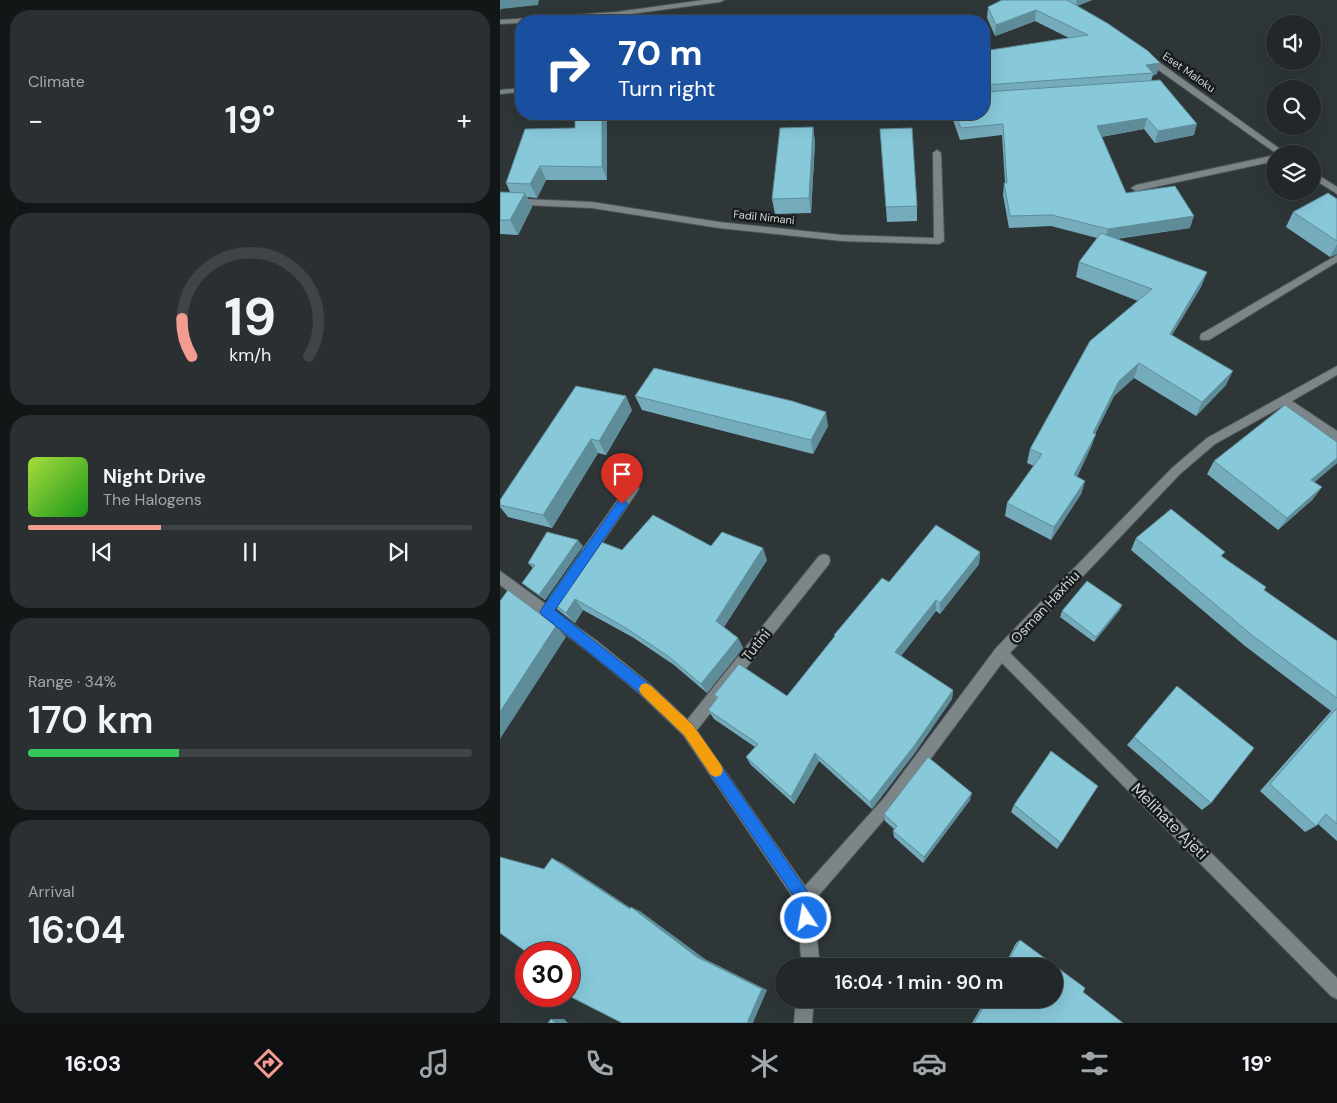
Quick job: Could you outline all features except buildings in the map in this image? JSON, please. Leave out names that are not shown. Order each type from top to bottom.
[{"type":"street","points":[[602,15],[720,0]]},
{"type":"street","points":[[500,22],[515,21]]},
{"type":"street","name":"Eset Maloku","points":[[1142,54],[1270,145]]},
{"type":"street","points":[[1176,87],[1185,86]]},
{"type":"street","points":[[500,92],[515,91]]},
{"type":"street","name":"Fadil Nimani","points":[[500,201],[592,205],[719,225],[842,238],[939,241],[937,154]]},
{"type":"street","points":[[1136,188],[1266,160]]},
{"type":"street","points":[[1321,180],[1337,191]]},
{"type":"street","points":[[1205,337],[1337,258]]},
{"type":"street","name":"Osman Haxhiu","points":[[804,899],[889,803],[1001,653],[1176,470],[1211,441],[1337,370]]},
{"type":"street","points":[[1284,401],[1337,437]]},
{"type":"street","points":[[579,565],[633,488]]},
{"type":"street","name":"Tutini","points":[[688,730],[824,560]]},
{"type":"street","points":[[500,577],[549,607],[645,689],[688,730],[804,899],[810,958]]},
{"type":"street","name":"Melihate Ajeti","points":[[1001,653],[1337,990]]},
{"type":"street","points":[[803,1023],[805,1008]]},
{"type":"slow traffic","points":[[645,689],[688,730],[716,770]]},
{"type":"route","points":[[622,504],[547,611],[645,689],[688,730],[804,899],[806,918]]}]
